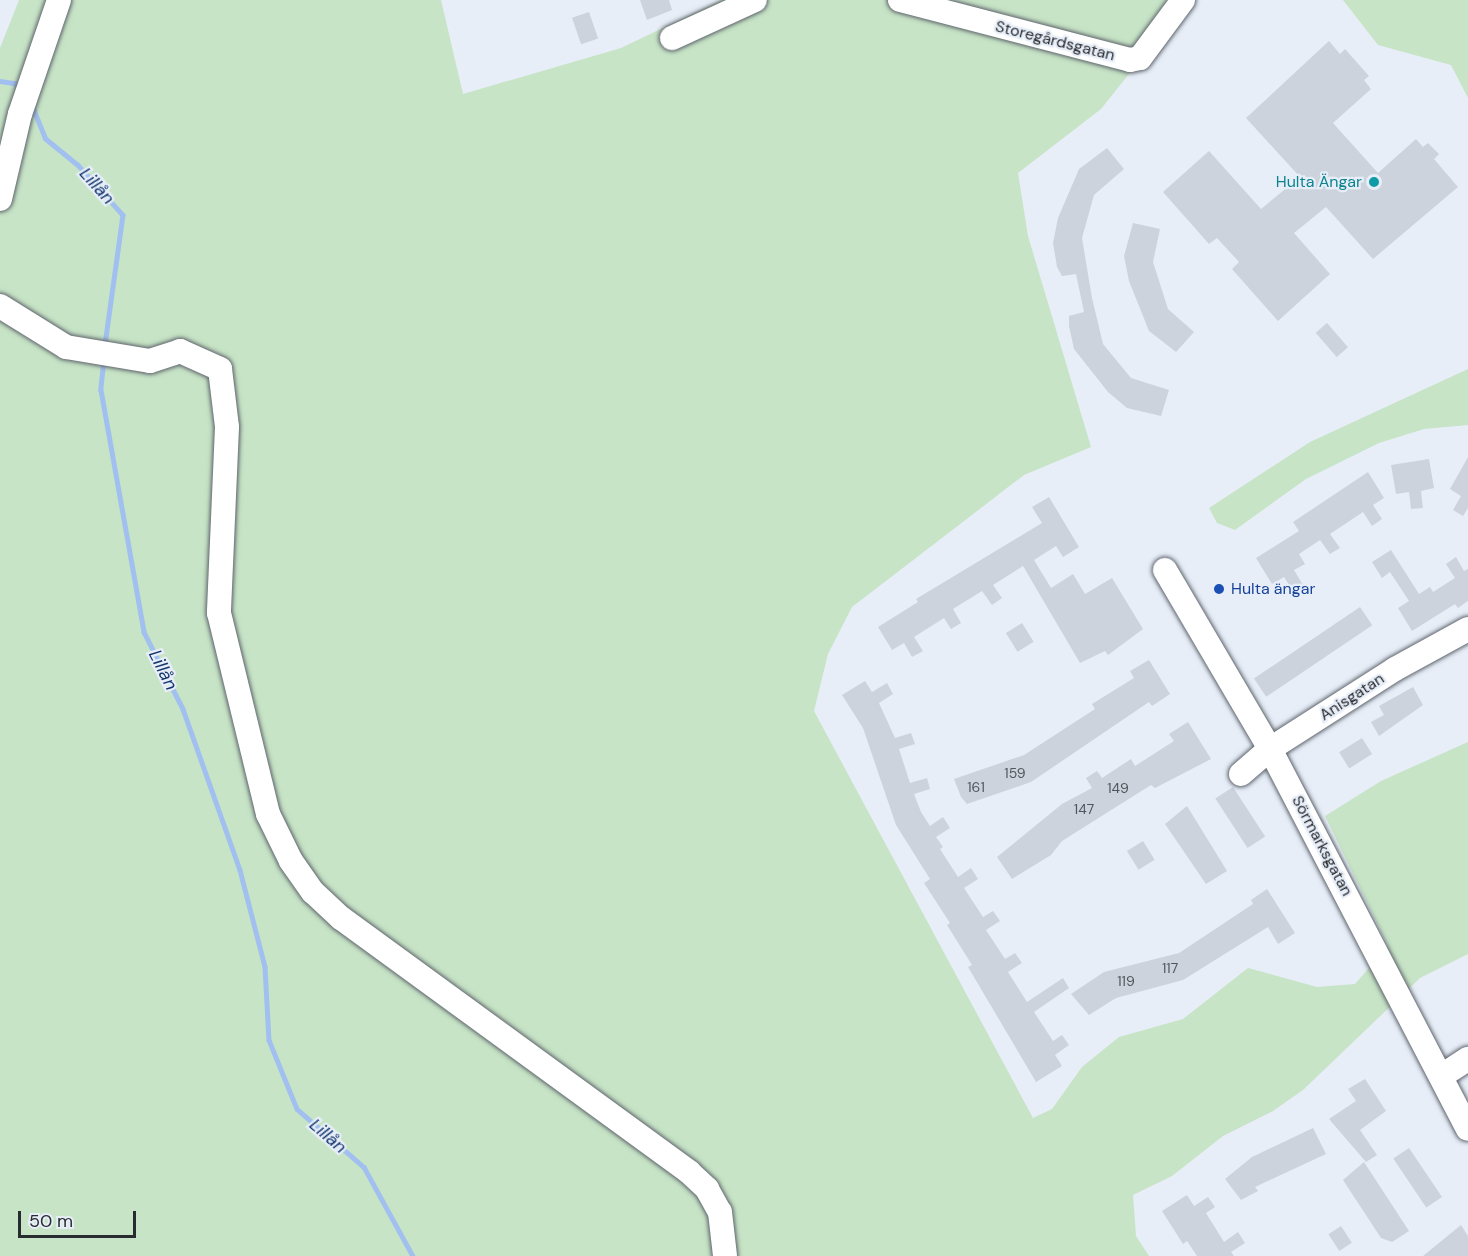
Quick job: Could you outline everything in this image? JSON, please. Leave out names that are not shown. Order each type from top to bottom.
[{"type":"street","points":[[0,199],[20,114],[59,0]]},
{"type":"street","points":[[672,38],[755,0]]},
{"type":"street","name":"Storegårdsgatan","points":[[900,0],[1130,60],[1140,58],[1183,0]]},
{"type":"street","points":[[0,306],[66,347],[150,361],[180,351],[220,369],[227,427],[219,613],[268,814],[291,861],[313,892],[341,918],[688,1172],[706,1189],[720,1212],[725,1256]]},
{"type":"street","name":"Sörmarksgatan","points":[[1165,570],[1270,749],[1443,1075],[1468,1129]]},
{"type":"street","name":"Anisgatan","points":[[1241,774],[1270,749],[1468,629]]},
{"type":"street","points":[[1443,1075],[1468,1059]]},
{"type":"green space","points":[[19,0],[441,0],[463,94],[621,48],[721,0],[1188,0],[1101,109],[1018,173],[1028,236],[1091,447],[1024,475],[852,607],[828,654],[814,711],[1033,1118],[1052,1109],[1082,1067],[1119,1037],[1183,1019],[1248,968],[1317,987],[1355,984],[1388,946],[1325,816],[1381,781],[1468,742],[1468,954],[1420,978],[1303,1090],[1273,1111],[1223,1136],[1172,1176],[1133,1195],[1136,1236],[1149,1256],[0,1256],[0,48]]},
{"type":"green space","points":[[1343,0],[1468,0],[1468,98],[1451,65],[1378,45]]},
{"type":"green space","points":[[1468,369],[1468,425],[1424,429],[1379,443],[1306,479],[1235,530],[1217,523],[1209,508],[1310,442]]},
{"type":"building","points":[[640,0],[669,0],[672,10],[647,20]]},
{"type":"building","points":[[589,12],[598,38],[581,44],[572,18]]},
{"type":"building","name":"Hulta Ängar","points":[[1329,41],[1340,54],[1345,49],[1369,76],[1364,80],[1371,89],[1333,123],[1378,173],[1416,139],[1423,147],[1428,143],[1439,154],[1434,159],[1458,187],[1373,259],[1326,207],[1294,233],[1330,274],[1278,321],[1232,269],[1239,262],[1217,238],[1209,244],[1163,192],[1209,151],[1261,209],[1300,177],[1246,118]]},
{"type":"building","points":[[1107,148],[1124,169],[1094,195],[1082,238],[1092,298],[1103,344],[1131,378],[1169,390],[1161,416],[1127,408],[1108,392],[1074,349],[1069,316],[1084,312],[1076,274],[1062,276],[1057,267],[1053,243],[1058,218],[1079,169]]},
{"type":"building","points":[[1133,223],[1160,229],[1153,262],[1168,309],[1194,332],[1176,352],[1149,331],[1129,281],[1124,256]]},
{"type":"building","points":[[1327,323],[1348,347],[1337,357],[1316,333]]},
{"type":"building","points":[[1468,457],[1468,508],[1463,516],[1453,510],[1461,496],[1450,489]]},
{"type":"building","points":[[1429,459],[1434,488],[1421,491],[1423,508],[1411,509],[1409,492],[1396,494],[1391,465]]},
{"type":"building","points":[[1368,472],[1384,498],[1373,505],[1382,519],[1372,526],[1363,512],[1330,534],[1340,548],[1330,554],[1320,540],[1299,554],[1305,564],[1294,570],[1303,585],[1293,591],[1284,577],[1272,584],[1256,558],[1299,531],[1293,522]]},
{"type":"building","points":[[1049,497],[1079,547],[1063,557],[1056,546],[1034,560],[1051,588],[1073,574],[1085,594],[1112,578],[1143,629],[1108,655],[1105,651],[1080,663],[1023,566],[993,585],[1002,598],[992,605],[982,591],[953,609],[961,623],[951,629],[944,618],[914,637],[923,651],[912,657],[904,643],[892,650],[878,627],[918,602],[916,599],[1042,523],[1032,507]]},
{"type":"building","points":[[1391,550],[1419,594],[1430,587],[1433,592],[1455,578],[1446,564],[1456,557],[1464,571],[1468,569],[1468,601],[1458,608],[1455,604],[1412,631],[1398,608],[1409,601],[1390,572],[1382,578],[1372,562]]},
{"type":"building","points":[[1360,607],[1372,625],[1266,697],[1254,679]]},
{"type":"building","points":[[1022,623],[1034,642],[1018,652],[1006,633]]},
{"type":"building","points":[[1149,660],[1170,694],[1152,706],[1149,702],[1031,782],[967,804],[961,797],[954,779],[1024,755],[1095,709],[1092,704],[1134,678],[1130,671]]},
{"type":"building","points":[[865,681],[872,692],[887,683],[893,694],[879,703],[895,738],[911,733],[915,744],[899,749],[910,783],[927,778],[930,789],[914,794],[921,812],[930,826],[943,817],[950,828],[936,837],[943,847],[940,849],[958,877],[971,868],[978,879],[964,888],[983,917],[993,911],[1000,921],[986,930],[1005,959],[1015,953],[1022,963],[1008,972],[1027,1002],[1063,978],[1069,988],[1034,1012],[1053,1041],[1062,1035],[1069,1045],[1055,1055],[1062,1066],[1036,1082],[968,967],[972,965],[947,925],[950,923],[924,883],[930,879],[896,825],[863,728],[842,695]]},
{"type":"building","points":[[1413,687],[1423,705],[1379,736],[1371,722],[1384,715],[1379,706]]},
{"type":"building","points":[[1188,722],[1211,759],[1155,788],[1151,785],[1062,841],[1051,855],[1012,879],[997,857],[1062,804],[1092,788],[1086,778],[1097,771],[1102,778],[1131,759],[1135,766],[1174,741],[1169,734]]},
{"type":"building","points":[[1362,738],[1372,754],[1349,768],[1339,752]]},
{"type":"building","points":[[1233,787],[1265,836],[1248,848],[1215,798]]},
{"type":"building","points":[[1187,806],[1227,871],[1206,884],[1165,824]]},
{"type":"building","points":[[1143,841],[1155,860],[1139,870],[1127,851]]},
{"type":"building","points":[[1267,889],[1295,933],[1278,944],[1268,927],[1183,980],[1116,998],[1089,1015],[1071,994],[1104,972],[1179,953],[1253,904],[1251,900]]},
{"type":"building","points":[[1365,1079],[1386,1111],[1360,1130],[1377,1155],[1366,1162],[1329,1119],[1356,1101],[1348,1089]]},
{"type":"building","points":[[1313,1128],[1326,1154],[1255,1187],[1258,1191],[1241,1200],[1225,1179],[1252,1157]]},
{"type":"building","points":[[1409,1148],[1442,1197],[1426,1208],[1393,1159]]},
{"type":"building","points":[[1364,1162],[1409,1231],[1392,1242],[1381,1238],[1343,1180]]},
{"type":"building","points":[[1187,1195],[1194,1206],[1208,1197],[1215,1207],[1206,1213],[1224,1242],[1238,1232],[1245,1243],[1231,1252],[1234,1256],[1197,1256],[1187,1241],[1183,1244],[1162,1211]]},
{"type":"building","points":[[1461,1225],[1468,1236],[1468,1256],[1423,1256]]},
{"type":"building","points":[[1341,1226],[1352,1243],[1339,1251],[1328,1234]]},
{"type":"waterway","name":"Lillån","points":[[0,81],[15,83],[19,89]]},
{"type":"waterway","name":"Lillån","points":[[32,105],[45,138],[78,165],[123,215],[105,345]]},
{"type":"waterway","name":"Lillån","points":[[104,359],[101,390],[144,632],[183,709],[240,870],[265,967],[269,1040],[297,1109],[364,1167],[413,1256]]},
{"type":"place","name":"Hulta Ängar","points":[[1374,182]]},
{"type":"place","name":"Hulta ängar","points":[[1219,589]]}]
